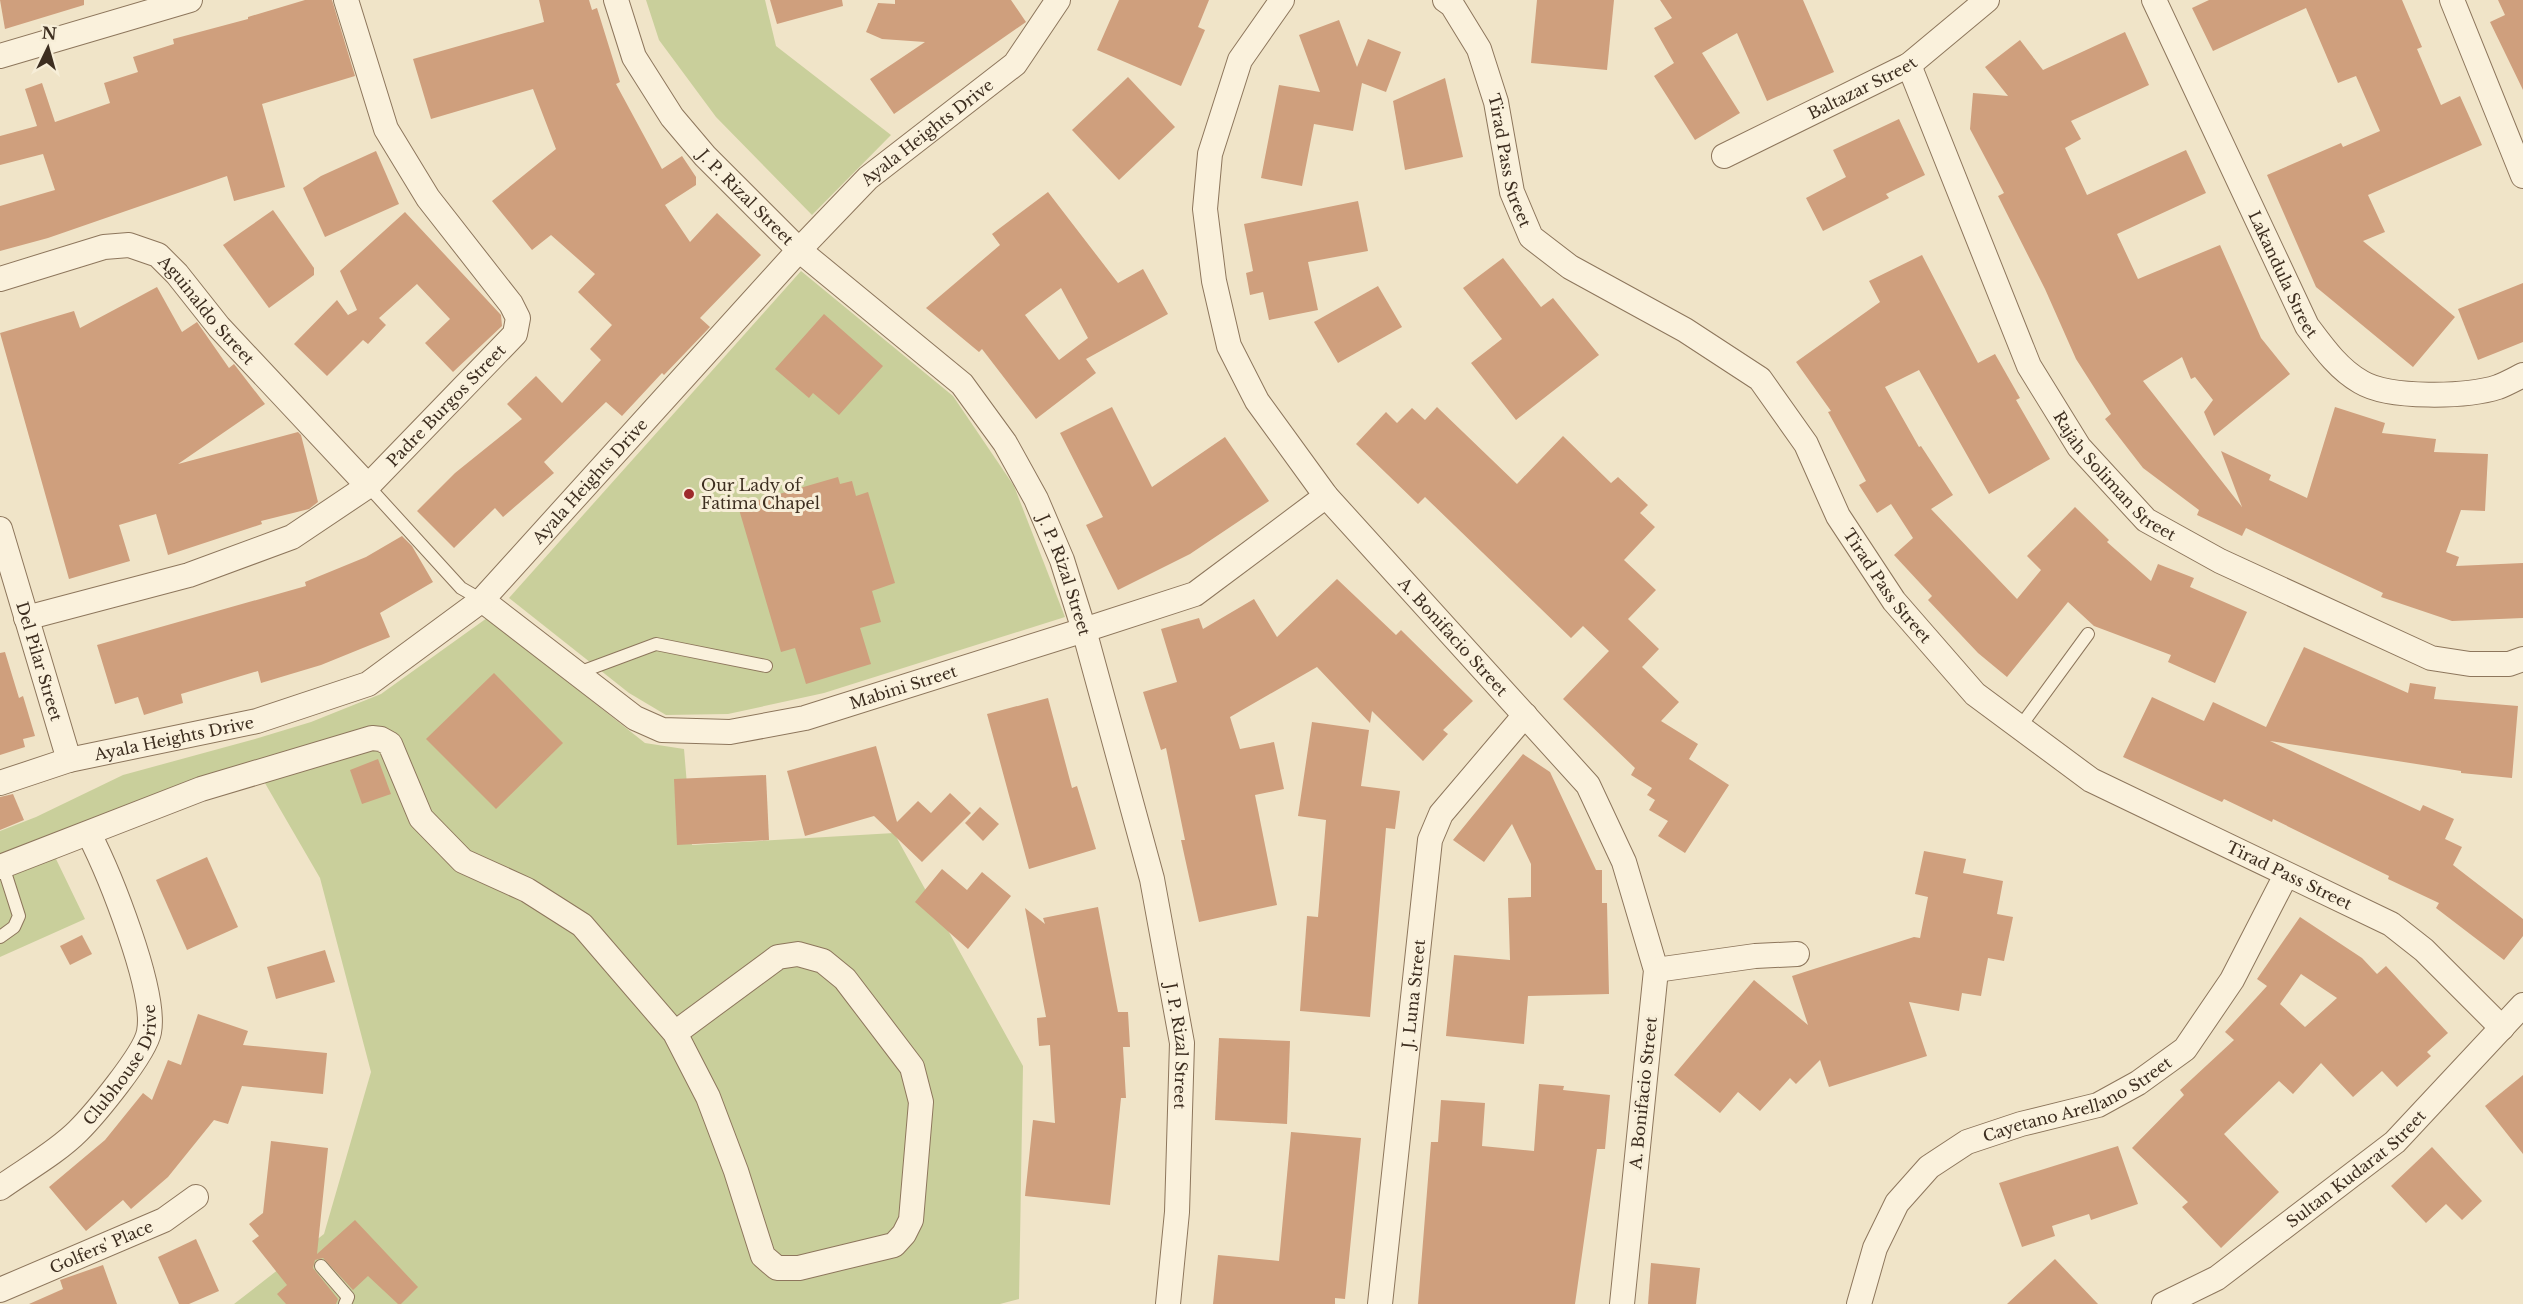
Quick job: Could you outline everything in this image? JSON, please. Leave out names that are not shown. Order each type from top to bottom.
[{"type":"street","points":[[0,56],[190,0]]},
{"type":"street","name":"Padre Burgos Street","points":[[26,618],[189,575],[292,537],[368,486],[515,334],[518,318],[500,288],[428,198],[386,129],[346,0]]},
{"type":"street","name":"J. P. Rizal Street","points":[[616,0],[633,57],[672,117],[705,156],[799,250],[962,384],[1005,443],[1036,499],[1062,560],[1084,630],[1152,879],[1182,1043],[1177,1212],[1168,1304]]},
{"type":"street","name":"Ayala Heights Drive","points":[[5,781],[69,760],[257,721],[368,684],[482,600],[799,250],[868,178],[1015,64],[1058,0]]},
{"type":"street","name":"A. Bonifacio Street","points":[[1282,0],[1240,60],[1210,154],[1204,208],[1214,281],[1229,346],[1257,401],[1326,496],[1588,785],[1624,862],[1656,970],[1622,1304]]},
{"type":"street","name":"Tirad Pass Street","points":[[1445,0],[1452,5],[1479,49],[1496,102],[1512,192],[1531,237],[1570,267],[1685,330],[1760,379],[1806,444],[1838,516],[1894,602],[1975,694],[2091,780],[2391,924],[2424,950],[2502,1028]]},
{"type":"street","name":"Baltazar Street","points":[[1724,156],[1910,65],[1987,0]]},
{"type":"street","name":"Lakandula Street","points":[[2154,0],[2307,326],[2329,356],[2362,383],[2406,394],[2465,393],[2498,387],[2523,375]]},
{"type":"street","points":[[2452,0],[2523,176]]},
{"type":"street","name":"Rajah Soliman Street","points":[[1910,65],[2030,366],[2079,447],[2146,520],[2220,561],[2431,658],[2470,664],[2509,664],[2523,659]]},
{"type":"street","name":"Aguinaldo Street","points":[[0,279],[104,247],[129,245],[158,255],[177,274],[219,327],[368,486]]},
{"type":"street","name":"Mabini Street","points":[[482,600],[635,718],[662,730],[730,732],[805,717],[1195,594],[1326,496]]},
{"type":"street","name":"Del Pilar Street","points":[[0,529],[69,760]]},
{"type":"street","name":"J. Luna Street","points":[[1380,1304],[1430,840],[1442,814],[1525,715]]},
{"type":"street","points":[[2,866],[201,789],[372,738],[381,739],[390,744],[421,818],[463,861],[527,890],[582,925],[675,1033],[708,1098],[736,1171],[762,1256],[777,1268],[799,1268],[894,1245],[904,1234],[911,1220],[921,1102],[912,1067],[845,979],[823,961],[798,954],[778,957],[675,1033]]},
{"type":"street","name":"Clubhouse Drive","points":[[0,1188],[77,1132],[141,1053],[149,1034],[150,1012],[137,959],[113,883],[89,834]]},
{"type":"street","name":"Cayetano Arellano Street","points":[[1859,1304],[1875,1248],[1897,1203],[1929,1167],[1966,1142],[2021,1124],[2098,1104],[2138,1083],[2185,1049],[2232,980],[2286,875]]},
{"type":"street","points":[[1656,970],[1755,956],[1797,954]]},
{"type":"street","name":"Sultan Kudarat Street","points":[[2164,1304],[2217,1278],[2395,1142],[2523,1005]]},
{"type":"street","name":"Golfers' Place","points":[[0,1290],[164,1220],[196,1197]]},
{"type":"lane","points":[[368,486],[461,588],[482,600]]},
{"type":"lane","points":[[2019,727],[2088,634]]},
{"type":"lane","points":[[578,673],[656,644],[766,666]]},
{"type":"lane","points":[[0,937],[14,927],[19,916],[2,866]]},
{"type":"lane","points":[[321,1266],[348,1297],[345,1304]]},
{"type":"green space","points":[[646,0],[765,0],[776,46],[891,135],[812,215],[716,117],[659,40]]},
{"type":"green space","points":[[801,271],[953,396],[1014,486],[1065,617],[824,693],[728,714],[666,715],[629,693],[509,598]]},
{"type":"green space","points":[[487,618],[645,743],[684,749],[692,845],[894,833],[1023,1066],[1019,1299],[1000,1304],[234,1304],[324,1234],[371,1072],[320,878],[262,778],[124,825],[56,859],[85,919],[0,957],[0,831],[36,817],[123,775],[311,722],[381,694]]},
{"type":"building","points":[[0,0],[84,0],[84,5],[5,29]]},
{"type":"building","points":[[305,0],[332,0],[355,76],[262,104],[285,187],[234,201],[227,176],[48,238],[0,251],[0,206],[55,190],[43,154],[0,165],[0,136],[37,126],[25,89],[42,83],[55,122],[110,103],[104,83],[138,72],[133,57],[174,44],[173,39],[248,19],[248,17]]},
{"type":"building","points":[[539,0],[589,0],[592,10],[597,8],[620,82],[616,84],[662,169],[682,156],[696,177],[696,185],[665,205],[690,242],[717,213],[761,255],[700,318],[710,327],[622,416],[606,402],[544,462],[554,473],[503,517],[495,508],[454,548],[417,511],[455,473],[522,419],[507,404],[536,376],[562,403],[601,360],[590,349],[612,325],[578,292],[595,274],[551,235],[532,250],[492,201],[556,149],[533,89],[431,119],[413,59],[544,22]]},
{"type":"building","points":[[770,0],[842,0],[843,6],[777,24]]},
{"type":"building","points":[[895,0],[1011,0],[1026,22],[894,114],[870,79],[925,42],[882,39],[866,32],[878,3],[895,4]]},
{"type":"building","points":[[1119,0],[1209,0],[1198,27],[1205,30],[1181,86],[1097,50]]},
{"type":"building","points":[[1537,0],[1614,0],[1607,70],[1531,63]]},
{"type":"building","points":[[1660,0],[1803,0],[1834,72],[1767,101],[1737,33],[1702,53],[1740,113],[1695,140],[1654,76],[1674,63],[1654,28],[1672,18]]},
{"type":"building","points":[[2209,0],[2402,0],[2422,47],[2417,49],[2441,105],[2460,96],[2482,145],[2368,195],[2385,232],[2363,241],[2455,317],[2413,367],[2316,287],[2267,175],[2341,143],[2343,147],[2380,131],[2356,76],[2338,83],[2306,8],[2213,51],[2192,8]]},
{"type":"building","points":[[2498,0],[2523,0],[2523,90],[2490,22],[2505,15]]},
{"type":"building","points":[[1339,20],[1357,67],[1368,39],[1401,52],[1386,92],[1362,83],[1353,131],[1314,124],[1302,186],[1261,178],[1279,85],[1320,92],[1299,35]]},
{"type":"building","points":[[2125,32],[2149,85],[2071,121],[2081,139],[2065,148],[2087,195],[2186,150],[2206,193],[2117,234],[2138,279],[2220,245],[2261,338],[2290,374],[2214,436],[2204,412],[2213,400],[2195,377],[2191,379],[2182,357],[2143,381],[2242,507],[2221,451],[2271,475],[2269,480],[2307,498],[2335,407],[2385,423],[2382,433],[2436,439],[2434,452],[2488,454],[2485,511],[2461,510],[2446,552],[2459,557],[2456,566],[2523,563],[2523,618],[2452,621],[2381,597],[2383,593],[2246,528],[2242,536],[2197,515],[2199,510],[2143,468],[2105,419],[2111,414],[2076,359],[2045,289],[1998,196],[2004,193],[1970,129],[1973,93],[2008,96],[1985,67],[2020,40],[2043,70]]},
{"type":"building","points":[[1128,77],[1175,127],[1119,180],[1072,130]]},
{"type":"building","points":[[1445,78],[1463,157],[1405,170],[1393,101]]},
{"type":"building","points":[[1899,119],[1925,175],[1886,194],[1889,198],[1823,231],[1806,198],[1846,177],[1833,150]]},
{"type":"building","points":[[376,151],[399,204],[325,237],[303,188],[321,176]]},
{"type":"building","points":[[1048,192],[1118,283],[1143,269],[1168,314],[1086,359],[1096,373],[1036,419],[982,349],[979,352],[926,308],[1000,245],[992,234]],"holes":[[[1061,288],[1088,338],[1059,360],[1025,315]]]},
{"type":"building","points":[[1358,201],[1368,251],[1308,262],[1318,310],[1269,320],[1263,292],[1250,295],[1246,273],[1253,271],[1244,224]]},
{"type":"building","points":[[273,210],[314,268],[314,275],[269,308],[223,245]]},
{"type":"building","points":[[405,212],[501,315],[502,326],[453,372],[425,343],[450,319],[417,284],[379,318],[386,325],[368,344],[363,340],[327,376],[294,344],[337,300],[348,315],[357,310],[340,271]]},
{"type":"building","points":[[1922,255],[1978,363],[1995,354],[2020,398],[2016,400],[2050,459],[1989,494],[1919,370],[1885,387],[1919,447],[1921,446],[1953,495],[1931,509],[2017,599],[2041,570],[2027,556],[2075,507],[2109,540],[2107,542],[2151,581],[2158,564],[2194,578],[2190,587],[2247,612],[2215,683],[2168,662],[2171,655],[2094,626],[2068,602],[2007,677],[1978,653],[1928,600],[1932,596],[1894,555],[1913,538],[1891,504],[1877,513],[1859,485],[1866,481],[1828,412],[1831,411],[1796,362],[1880,302],[1869,281]]},
{"type":"building","points":[[1503,258],[1541,307],[1553,298],[1599,355],[1516,420],[1471,363],[1502,339],[1463,288]]},
{"type":"building","points":[[2523,283],[2523,342],[2478,360],[2458,309]]},
{"type":"building","points":[[1378,286],[1402,327],[1338,363],[1314,322]]},
{"type":"building","points":[[157,287],[182,332],[197,322],[229,368],[234,364],[265,404],[178,464],[298,432],[301,435],[318,502],[309,509],[261,521],[262,524],[168,555],[156,514],[119,525],[130,561],[69,579],[0,333],[74,311],[80,328]]},
{"type":"building","points":[[824,314],[883,366],[839,415],[813,393],[809,398],[775,369]]},
{"type":"building","points":[[1112,407],[1152,487],[1225,437],[1269,501],[1190,554],[1118,590],[1086,525],[1103,517],[1060,433]]},
{"type":"building","points":[[1437,407],[1517,484],[1563,436],[1611,483],[1618,477],[1648,505],[1640,513],[1655,527],[1624,560],[1656,590],[1628,619],[1659,649],[1642,667],[1679,702],[1661,721],[1698,744],[1689,759],[1729,785],[1685,853],[1658,836],[1668,821],[1649,810],[1655,800],[1647,795],[1652,788],[1631,775],[1635,768],[1563,699],[1609,651],[1583,626],[1571,638],[1425,497],[1418,504],[1356,444],[1386,412],[1397,423],[1412,408],[1425,420]]},
{"type":"building","points":[[838,477],[840,484],[852,481],[856,496],[868,492],[895,583],[872,591],[881,622],[860,628],[871,664],[806,684],[795,648],[781,652],[738,506]]},
{"type":"building","points":[[402,536],[412,546],[433,582],[380,613],[390,637],[321,665],[261,683],[258,671],[181,694],[183,703],[144,715],[138,697],[115,704],[97,645],[306,586],[305,582],[366,557]]},
{"type":"building","points":[[1337,579],[1396,635],[1401,630],[1473,701],[1443,730],[1448,734],[1423,761],[1372,711],[1370,723],[1317,667],[1230,717],[1240,749],[1274,742],[1284,789],[1255,795],[1277,905],[1199,922],[1181,840],[1185,840],[1166,748],[1161,750],[1143,692],[1177,682],[1161,629],[1199,618],[1203,629],[1254,599],[1277,637]]},
{"type":"building","points":[[2304,647],[2408,693],[2410,683],[2436,687],[2434,699],[2518,706],[2512,778],[2461,773],[2461,771],[2270,741],[2420,811],[2423,805],[2454,819],[2445,839],[2462,847],[2453,865],[2523,919],[2523,936],[2504,960],[2436,908],[2439,903],[2388,879],[2389,876],[2273,819],[2272,822],[2224,799],[2222,802],[2123,757],[2152,697],[2204,721],[2213,702],[2266,727]]},
{"type":"building","points":[[5,652],[19,698],[23,696],[35,736],[23,739],[25,747],[0,755],[0,653]]},
{"type":"building","points":[[494,673],[563,743],[496,809],[426,739]]},
{"type":"building","points":[[1048,698],[1072,788],[1077,786],[1096,849],[1029,869],[987,714]]},
{"type":"building","points":[[1312,722],[1369,730],[1361,786],[1400,791],[1395,829],[1386,828],[1370,1017],[1300,1011],[1307,916],[1318,917],[1326,820],[1298,816]]},
{"type":"building","points":[[876,746],[897,822],[918,801],[931,813],[950,793],[971,813],[922,862],[874,816],[805,836],[787,771]]},
{"type":"building","points":[[1523,754],[1550,772],[1596,870],[1602,870],[1602,903],[1607,903],[1609,994],[1528,996],[1524,1044],[1446,1036],[1454,955],[1510,960],[1508,898],[1531,897],[1531,864],[1512,824],[1484,862],[1453,840]]},
{"type":"building","points":[[378,759],[391,794],[362,804],[350,770]]},
{"type":"building","points":[[766,775],[769,840],[677,845],[674,779]]},
{"type":"building","points":[[13,794],[24,820],[0,830],[0,797]]},
{"type":"building","points":[[980,807],[999,824],[983,841],[965,823]]},
{"type":"building","points":[[1924,851],[1966,859],[1963,873],[2003,881],[1997,914],[2013,917],[2004,961],[1988,958],[1981,996],[1962,993],[1959,1011],[1909,1002],[1927,1056],[1829,1087],[1820,1060],[1796,1084],[1790,1078],[1760,1111],[1738,1092],[1720,1113],[1674,1075],[1754,980],[1808,1025],[1792,976],[1914,937],[1920,938],[1928,897],[1915,894]]},
{"type":"building","points":[[207,857],[238,927],[187,950],[156,880]]},
{"type":"building","points":[[942,869],[967,890],[982,872],[1011,896],[968,949],[915,902]]},
{"type":"building","points":[[1098,907],[1118,1012],[1128,1012],[1130,1047],[1123,1047],[1126,1098],[1121,1098],[1110,1205],[1025,1196],[1033,1120],[1055,1123],[1050,1045],[1039,1046],[1037,1018],[1046,1017],[1025,908],[1045,924],[1043,918]]},
{"type":"building","points":[[2300,917],[2362,958],[2377,974],[2386,966],[2448,1033],[2427,1052],[2431,1056],[2397,1087],[2382,1071],[2353,1097],[2321,1063],[2293,1094],[2279,1081],[2224,1134],[2279,1192],[2221,1248],[2182,1207],[2188,1202],[2132,1148],[2184,1095],[2180,1090],[2234,1040],[2225,1032],[2267,986],[2257,979]],"holes":[[[2301,974],[2337,998],[2305,1027],[2280,1004]]]},
{"type":"building","points":[[82,935],[92,954],[70,965],[60,946]]},
{"type":"building","points":[[325,950],[335,982],[276,999],[267,967]]},
{"type":"building","points":[[198,1014],[248,1031],[243,1045],[327,1053],[323,1094],[242,1086],[228,1124],[214,1120],[168,1177],[131,1209],[123,1200],[86,1231],[49,1187],[105,1140],[143,1093],[152,1100],[168,1060],[181,1065]]},
{"type":"building","points":[[1219,1038],[1290,1041],[1287,1124],[1215,1120]]},
{"type":"building","points":[[2523,1075],[2523,1154],[2485,1106]]},
{"type":"building","points":[[1539,1084],[1564,1086],[1563,1090],[1610,1095],[1605,1149],[1597,1149],[1575,1304],[1418,1304],[1431,1142],[1438,1142],[1441,1100],[1485,1103],[1482,1146],[1534,1151]]},
{"type":"building","points":[[1291,1132],[1361,1138],[1345,1299],[1335,1298],[1335,1304],[1213,1304],[1218,1255],[1279,1261]]},
{"type":"building","points":[[271,1141],[328,1148],[317,1254],[355,1220],[418,1287],[401,1304],[398,1304],[368,1276],[353,1290],[323,1258],[315,1260],[313,1268],[338,1299],[336,1304],[286,1304],[277,1294],[287,1285],[252,1241],[259,1236],[249,1224],[263,1213]]},
{"type":"building","points":[[2118,1146],[2138,1204],[2091,1220],[2089,1214],[2052,1226],[2055,1236],[2022,1247],[1999,1183]]},
{"type":"building","points":[[2432,1147],[2482,1201],[2462,1220],[2446,1204],[2426,1223],[2391,1186]]},
{"type":"building","points":[[196,1239],[219,1291],[189,1304],[179,1304],[158,1257]]},
{"type":"building","points":[[2055,1259],[2098,1304],[2007,1304]]},
{"type":"building","points":[[1651,1263],[1700,1268],[1696,1304],[1648,1304]]},
{"type":"building","points":[[103,1265],[117,1304],[29,1304],[63,1289],[60,1280]]},
{"type":"place","name":"Our Lady of Fatima Chapel","points":[[689,494]]}]
